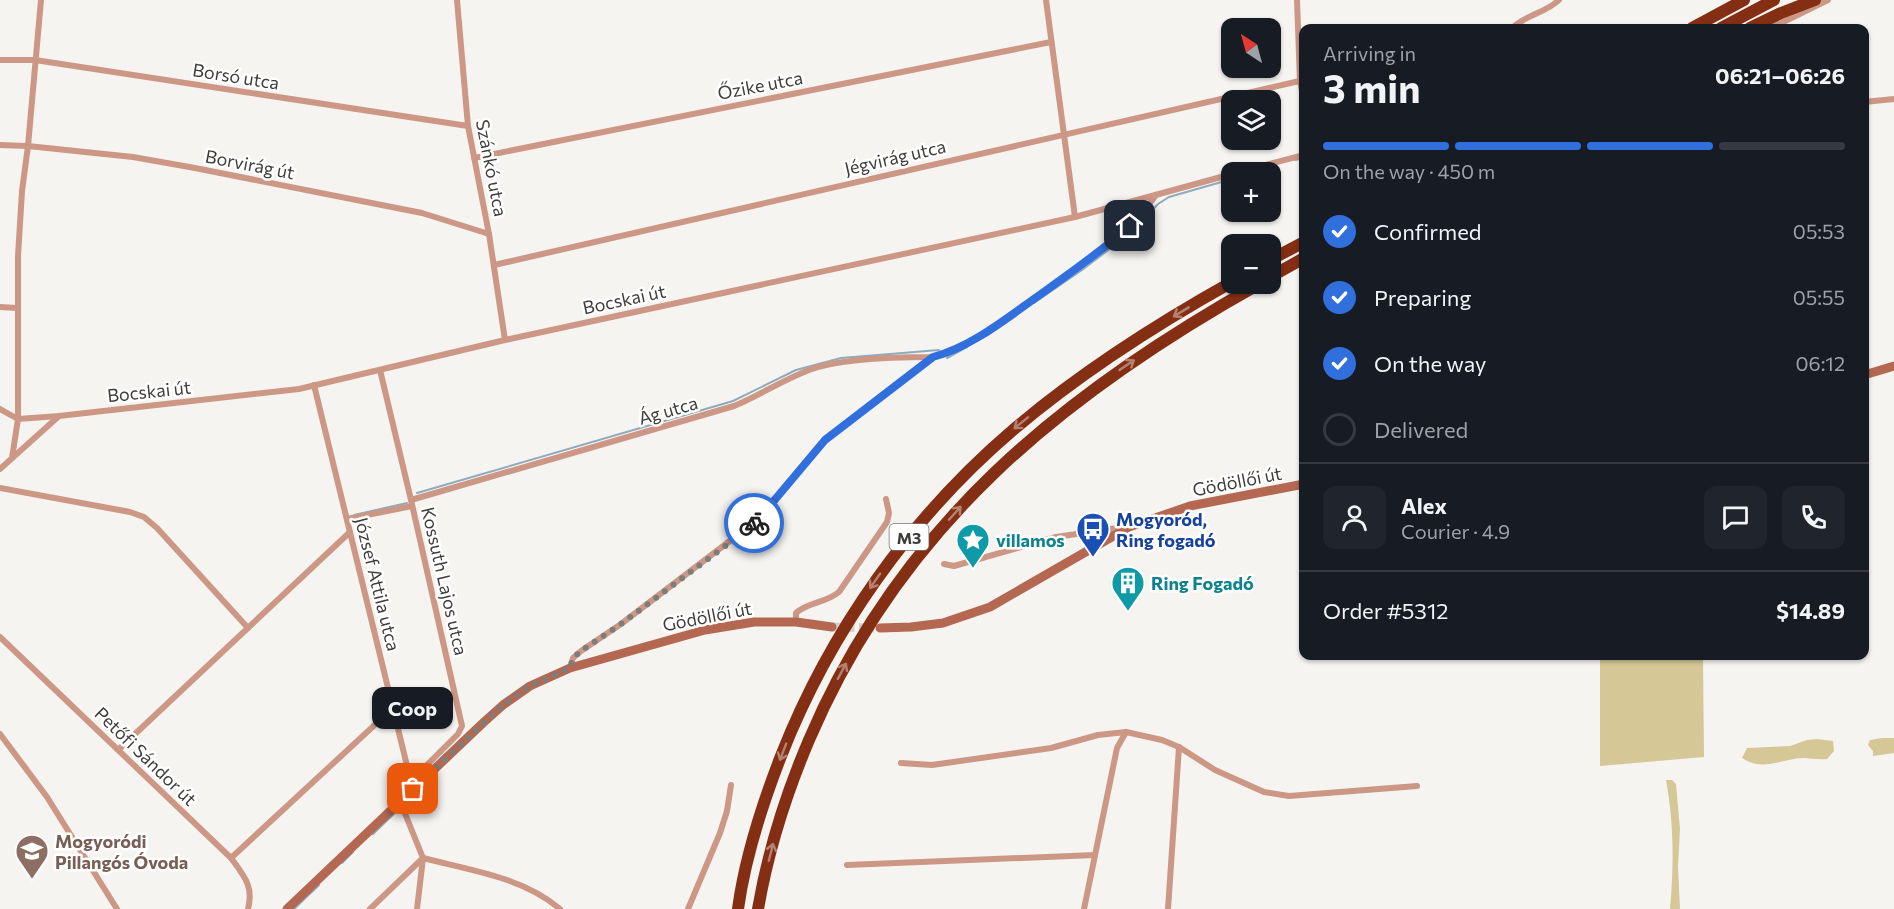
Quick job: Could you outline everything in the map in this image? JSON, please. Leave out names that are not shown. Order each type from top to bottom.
[{"type":"highway","points":[[1699,24],[1743,0]]},
{"type":"highway","points":[[1729,24],[1774,0]]},
{"type":"highway","points":[[1758,24],[1815,0]]},
{"type":"highway","points":[[1281,254],[1299,245]]},
{"type":"highway","points":[[1281,271],[1299,261]]},
{"type":"highway","name":"M3","points":[[738,909],[764,804],[798,716],[814,682],[850,618],[903,545],[972,468],[1047,402],[1130,344],[1221,289]]},
{"type":"highway","name":"M3","points":[[758,909],[773,843],[789,793],[828,697],[864,632],[926,545],[990,476],[1058,416],[1164,341],[1242,294]]},
{"type":"main road","points":[[1869,374],[1894,366]]},
{"type":"main road","name":"Gödöllői út","points":[[880,628],[943,623],[990,607],[1129,526],[1190,506],[1299,485]]},
{"type":"main road","name":"Gödöllői út","points":[[287,909],[400,801],[412,785],[509,701],[530,686],[570,668],[705,630],[754,622],[796,622],[832,627]]},
{"type":"street","points":[[12,458],[18,419],[17,308],[22,191],[41,0]]},
{"type":"street","name":"Szánkó utca","points":[[457,0],[468,126],[489,234],[505,340]]},
{"type":"street","points":[[1046,0],[1075,217]]},
{"type":"street","points":[[1297,0],[1299,32]]},
{"type":"street","points":[[1516,24],[1522,19],[1554,5],[1559,0]]},
{"type":"street","points":[[1779,24],[1828,0]]},
{"type":"street","name":"Őzike utca","points":[[474,158],[1051,42]]},
{"type":"street","name":"Borsó utca","points":[[0,60],[35,60],[468,126]]},
{"type":"street","name":"Jégvirág utca","points":[[494,265],[1299,81]]},
{"type":"street","points":[[1869,102],[1894,99]]},
{"type":"street","name":"Borvirág út","points":[[0,145],[133,157],[422,213],[489,234]]},
{"type":"street","points":[[1277,162],[1299,156]]},
{"type":"street","name":"Bocskai út","points":[[18,419],[314,386],[505,340],[1075,217],[1221,177]]},
{"type":"street","points":[[570,668],[573,658],[581,651],[621,624],[752,524],[825,440],[933,357],[954,350],[982,334],[1109,245],[1147,208],[1156,195]]},
{"type":"street","points":[[0,307],[17,308]]},
{"type":"street","name":"Ág utca","points":[[347,519],[412,503],[734,406],[821,366],[866,360],[933,357]]},
{"type":"street","name":"Kossuth Lajos utca","points":[[380,370],[462,726],[458,734],[412,785]]},
{"type":"street","name":"József Attila utca","points":[[314,386],[412,785]]},
{"type":"street","points":[[0,408],[18,419]]},
{"type":"street","points":[[0,469],[59,416]]},
{"type":"street","points":[[0,488],[130,512],[144,518],[158,528],[249,628]]},
{"type":"street","points":[[796,622],[796,613],[801,608],[832,597],[838,592],[887,522],[889,513],[886,499]]},
{"type":"street","points":[[944,564],[954,566],[1056,537],[1129,526]]},
{"type":"street","points":[[118,750],[350,532]]},
{"type":"street","name":"Petőfi Sándor út","points":[[0,637],[231,858],[250,888],[251,898],[248,909]]},
{"type":"street","points":[[231,858],[393,708]]},
{"type":"street","points":[[1084,909],[1117,748],[1126,732]]},
{"type":"street","points":[[901,763],[932,765],[1051,748],[1098,735],[1126,732],[1162,740],[1179,747],[1215,770],[1264,792],[1278,795],[1371,791],[1418,786]]},
{"type":"street","points":[[0,734],[46,797],[117,909]]},
{"type":"street","points":[[1168,909],[1179,747]]},
{"type":"street","points":[[688,909],[720,833],[727,812],[731,785]]},
{"type":"street","points":[[400,801],[423,858],[417,909]]},
{"type":"street","points":[[847,865],[1095,855]]},
{"type":"street","points":[[370,909],[423,858]]},
{"type":"street","points":[[423,858],[521,885],[560,909]]},
{"type":"shaded area","points":[[1600,660],[1703,660],[1704,757],[1600,766]]},
{"type":"shaded area","points":[[1894,738],[1894,753],[1873,756],[1873,751],[1868,745],[1870,740]]},
{"type":"shaded area","points":[[1817,739],[1833,741],[1834,751],[1827,759],[1803,758],[1772,764],[1757,764],[1742,758],[1747,748],[1790,746]]},
{"type":"shaded area","points":[[1666,780],[1672,780],[1676,784],[1680,829],[1678,867],[1680,909],[1670,909],[1672,844],[1671,812]]},
{"type":"waterway","points":[[1295,160],[1299,159]]},
{"type":"waterway","points":[[1034,303],[1132,232],[1158,204],[1169,197],[1221,182]]},
{"type":"waterway","points":[[947,358],[967,347]]},
{"type":"waterway","points":[[417,493],[733,401],[796,370],[841,358],[939,350]]},
{"type":"waterway","points":[[354,515],[407,503]]},
{"type":"waterway","points":[[373,834],[397,811]]},
{"type":"waterway","points":[[342,863],[353,852]]},
{"type":"waterway","points":[[294,909],[319,885]]},
{"type":"tunnel","points":[[832,627],[874,628]]},
{"type":"way so far","points":[[413,789],[503,705],[530,686],[570,668],[573,658],[581,651],[621,624],[754,523]]},
{"type":"place","name":"Mogyoród, Ring fogadó","points":[[1093,558]]},
{"type":"place","name":"villamos","points":[[973,569]]},
{"type":"place","name":"Ring Fogadó","points":[[1128,612]]},
{"type":"place","name":"Coop","points":[[413,789]]},
{"type":"place","name":"Mogyoródi Pillangós Óvoda","points":[[32,880]]},
{"type":"route","points":[[754,523],[834,432],[933,357],[954,350],[982,334],[1109,245],[1130,226]]}]
